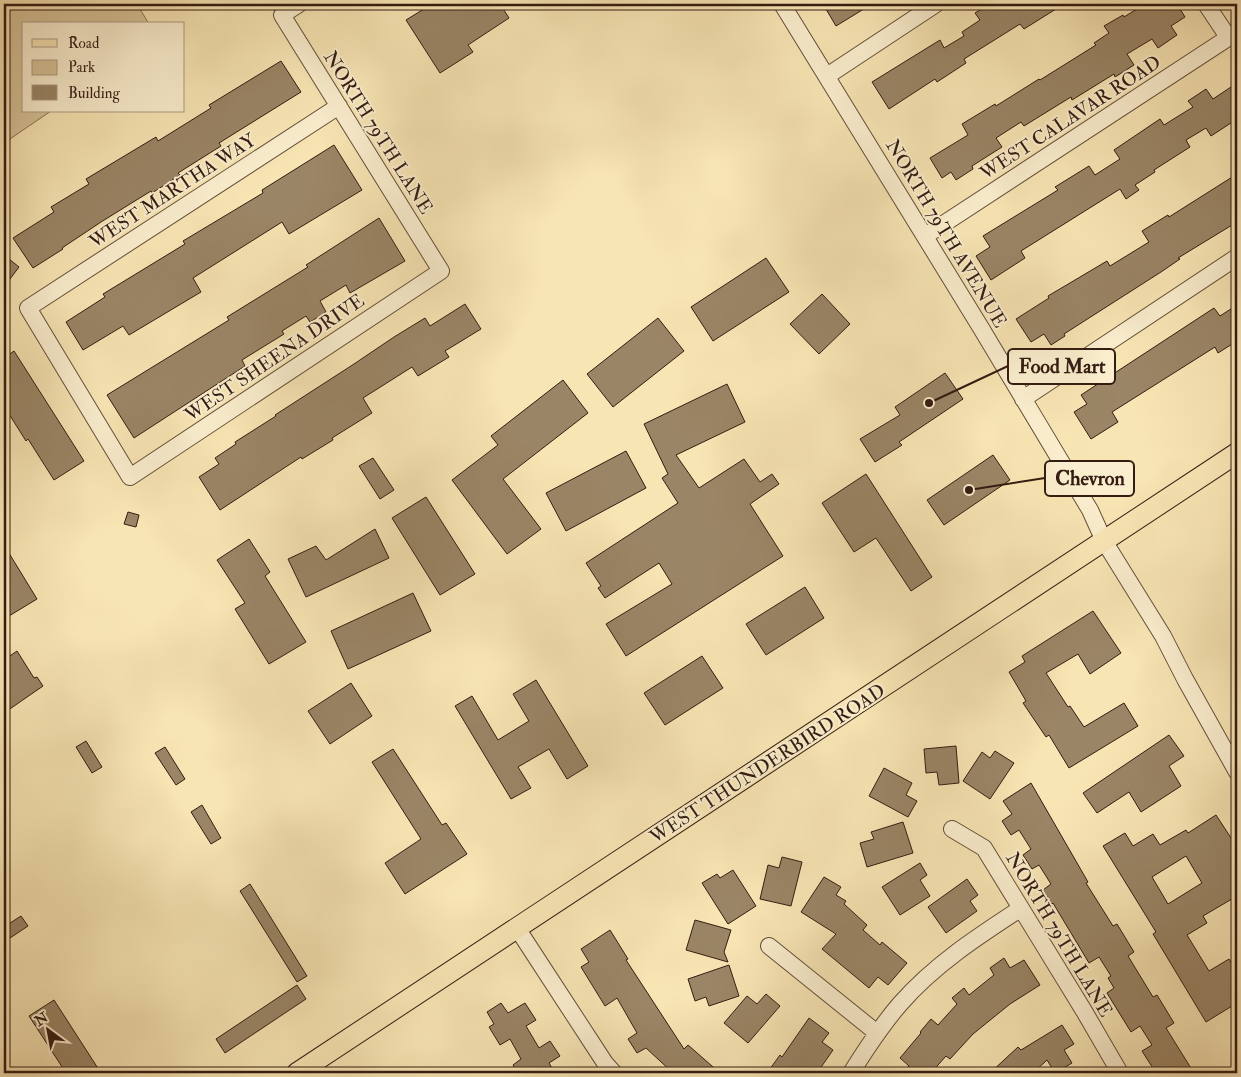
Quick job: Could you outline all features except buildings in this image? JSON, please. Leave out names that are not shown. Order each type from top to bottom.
[{"type":"main road","name":"WEST THUNDERBIRD ROAD","points":[[297,1073],[1237,453]]},
{"type":"street","name":"NORTH 79TH LANE","points":[[299,4],[282,15],[441,271]]},
{"type":"street","name":"NORTH 79TH AVENUE","points":[[782,4],[925,236],[1090,510],[1104,541],[1163,636],[1237,772]]},
{"type":"street","points":[[827,76],[936,4]]},
{"type":"street","points":[[1206,4],[1233,35]]},
{"type":"street","name":"WEST CALAVAR ROAD","points":[[925,236],[1233,35]]},
{"type":"street","name":"WEST MARTHA WAY","points":[[130,477],[28,308],[339,106]]},
{"type":"street","points":[[1023,399],[1237,257]]},
{"type":"street","name":"WEST SHEENA DRIVE","points":[[130,477],[441,271]]},
{"type":"street","name":"NORTH 79TH LANE","points":[[952,830],[984,848],[1084,1011],[1115,1071]]},
{"type":"street","points":[[851,1073],[876,1033],[924,979],[968,943],[1020,909]]},
{"type":"street","points":[[517,928],[605,1063],[614,1073]]},
{"type":"street","points":[[770,946],[876,1033]]},
{"type":"green space","points":[[4,4],[137,4],[148,22],[22,22],[22,112],[50,112],[4,143]]},
{"type":"place","name":"Food Mart","points":[[929,403]]},
{"type":"place","name":"Chevron","points":[[969,490]]}]
